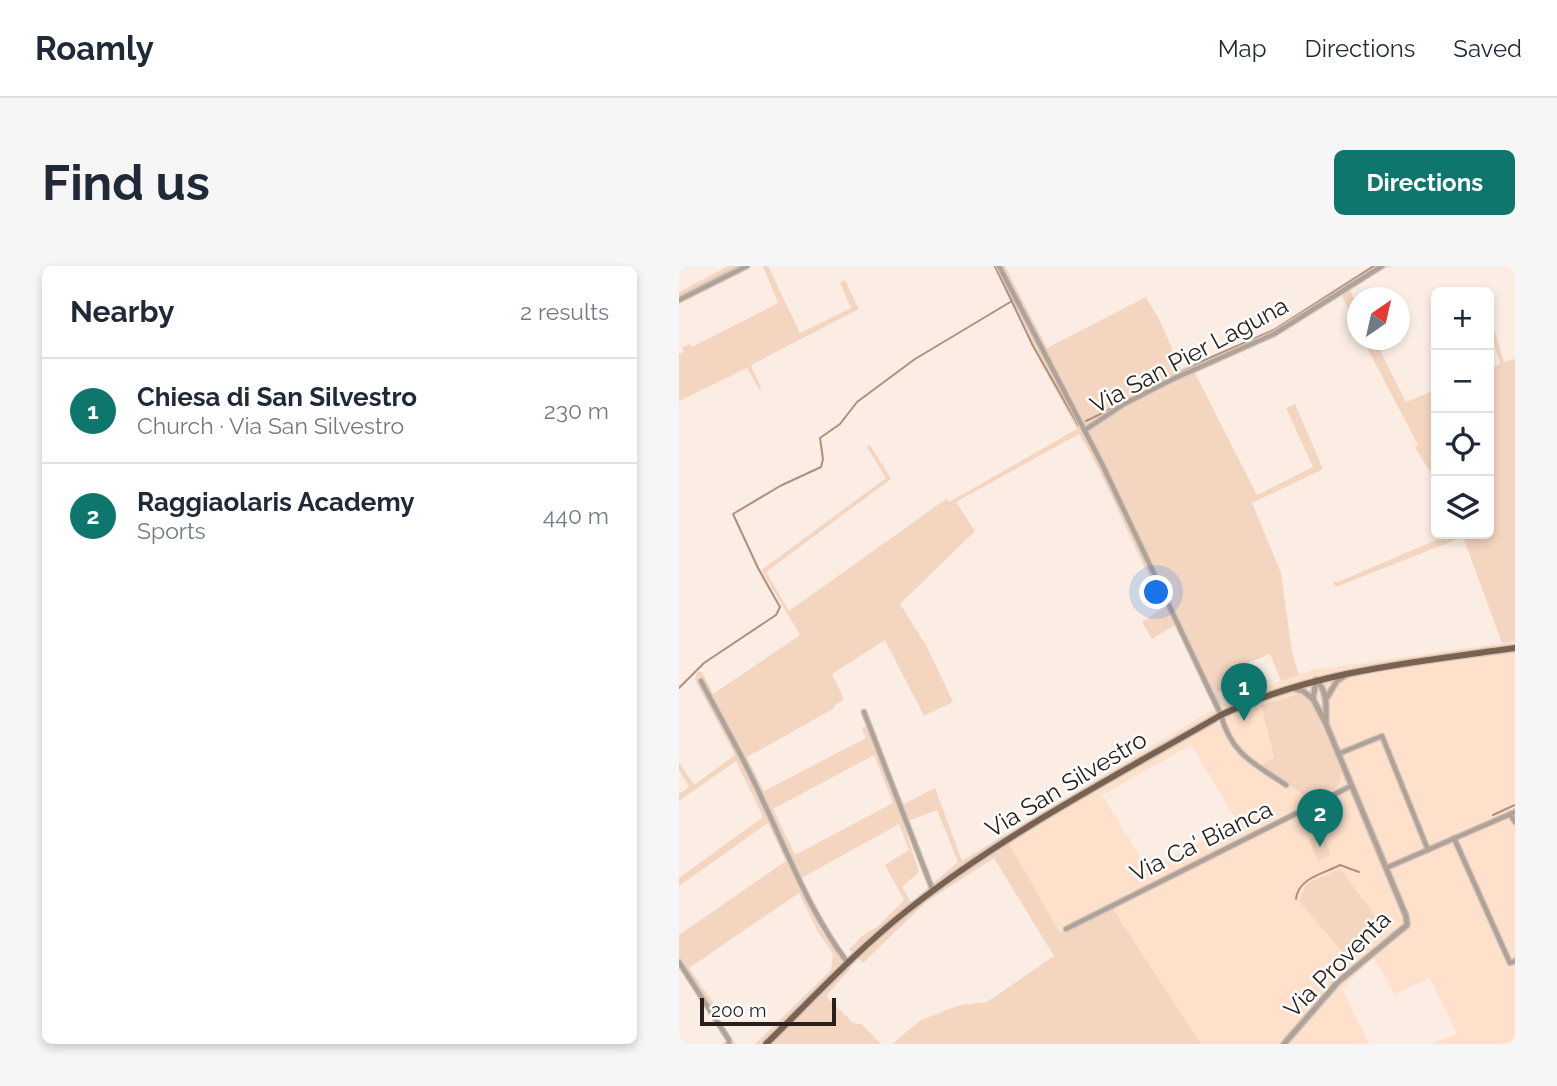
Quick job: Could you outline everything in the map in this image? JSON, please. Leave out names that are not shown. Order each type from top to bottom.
[{"type":"main road","name":"Via San Silvestro","points":[[766,1044],[908,909],[975,861],[1221,715],[1288,688],[1316,680],[1515,648]]},
{"type":"street","points":[[679,300],[747,266]]},
{"type":"street","name":"Via San Pier Laguna","points":[[999,266],[1085,430],[1221,715]]},
{"type":"street","name":"Via San Pier Laguna","points":[[1085,430],[1124,404],[1173,379],[1274,334],[1382,266]]},
{"type":"street","points":[[1326,699],[1337,681],[1355,672]]},
{"type":"street","points":[[1313,699],[1316,680]]},
{"type":"street","name":"Via Proventa","points":[[1316,680],[1324,689],[1326,724]]},
{"type":"street","points":[[701,681],[826,932],[848,964]]},
{"type":"street","points":[[1288,688],[1303,691],[1313,699]]},
{"type":"street","name":"Via Proventa","points":[[1284,1044],[1338,982],[1407,925],[1406,915],[1313,699]]},
{"type":"street","points":[[865,712],[933,891]]},
{"type":"street","points":[[1221,715],[1230,740],[1240,753],[1286,785]]},
{"type":"street","points":[[1338,754],[1382,736],[1428,850]]},
{"type":"street","name":"Via Ca' Bianca","points":[[1066,929],[1351,786]]},
{"type":"street","points":[[1386,868],[1513,813],[1515,822]]},
{"type":"street","points":[[1454,838],[1510,963],[1515,961]]},
{"type":"street","points":[[679,962],[729,1044]]},
{"type":"shaded area","points":[[729,266],[750,266],[679,301],[679,292]]},
{"type":"shaded area","points":[[763,266],[768,266],[800,333],[851,308],[840,283],[845,280],[859,309],[751,365],[761,388],[759,389],[747,368],[679,401],[679,354],[684,352],[682,348],[690,344],[692,347],[778,303]]},
{"type":"shaded area","points":[[993,266],[1005,266],[1047,348],[1146,297],[1181,369],[1272,329],[1371,266],[1392,266],[1347,287],[1347,306],[1341,294],[1302,317],[1302,320],[1283,329],[1284,332],[1194,371],[1257,495],[1313,467],[1286,408],[1295,404],[1323,469],[1252,503],[1281,573],[1292,652],[1299,675],[1281,681],[1270,654],[1242,665],[1248,679],[1217,693],[1222,704],[1215,708],[1175,625],[1152,639],[1142,622],[1166,606],[1079,434],[956,502],[975,531],[900,604],[927,647],[953,702],[924,716],[885,640],[832,674],[844,699],[833,709],[747,757],[764,791],[866,738],[862,728],[866,727],[904,804],[935,788],[962,861],[1004,835],[1060,933],[1113,909],[1201,1044],[892,1044],[921,1020],[960,1005],[987,1002],[1054,956],[994,858],[926,902],[863,963],[849,950],[904,900],[885,865],[909,850],[899,824],[796,881],[822,932],[850,969],[826,996],[853,1023],[861,1024],[881,1044],[755,1044],[831,970],[833,954],[818,932],[799,893],[689,968],[714,1004],[718,1020],[736,1044],[722,1044],[726,1040],[714,1023],[710,1005],[696,984],[691,986],[679,968],[679,935],[786,861],[768,823],[679,886],[679,878],[763,817],[736,761],[679,801],[679,794],[689,787],[679,770],[679,762],[694,785],[735,755],[695,680],[697,672],[702,672],[713,694],[800,635],[762,571],[886,478],[867,447],[870,445],[891,479],[766,572],[789,611],[946,499],[949,502],[1077,429]],"holes":[[[874,755],[893,803],[795,855],[773,809]],[[937,810],[958,862],[911,902],[902,887],[919,872],[903,823]]]},
{"type":"shaded area","points":[[1494,329],[1504,362],[1515,359],[1515,641],[1502,643],[1464,539],[1494,539],[1494,367],[1500,364],[1494,343]]},
{"type":"shaded area","points":[[1368,350],[1380,350],[1406,402],[1431,392],[1431,473],[1415,447],[1418,445]]},
{"type":"shaded area","points":[[1438,539],[1458,539],[1336,587],[1333,582]]},
{"type":"shaded area","points":[[1515,641],[1515,1044],[1432,1044],[1457,1033],[1430,978],[1395,994],[1373,957],[1342,989],[1369,1044],[1201,1044],[1113,909],[1060,933],[1004,835],[1232,698],[1312,670]],"holes":[[[1299,694],[1311,800],[1262,764],[1274,758],[1261,705]],[[1191,745],[1238,823],[1148,869],[1102,795]]]},
{"type":"shaded area","points":[[1299,694],[1311,701],[1341,771],[1336,787],[1311,800],[1261,765],[1274,757],[1261,705]]},
{"type":"shaded area","points":[[1322,834],[1331,855],[1318,861],[1309,839]]},
{"type":"shaded area","points":[[1340,869],[1379,921],[1343,953],[1300,902],[1306,884]]},
{"type":"waterway","points":[[679,297],[741,266]]},
{"type":"waterway","points":[[995,266],[1033,346],[1078,425]]},
{"type":"waterway","points":[[1155,386],[1205,360],[1274,330],[1374,266]]},
{"type":"waterway","points":[[679,688],[704,663],[776,615],[780,607],[733,514],[780,486],[821,467],[823,459],[820,438],[840,424],[857,402],[915,359],[1012,301]]},
{"type":"waterway","points":[[1086,421],[1119,405]]},
{"type":"waterway","points":[[1493,815],[1515,805]]},
{"type":"waterway","points":[[1296,899],[1301,886],[1319,874],[1340,865],[1359,872]]},
{"type":"place","name":"Chiesa di San Silvestro","points":[[1244,721]]},
{"type":"place","name":"Raggiaolaris Academy","points":[[1320,847]]}]
